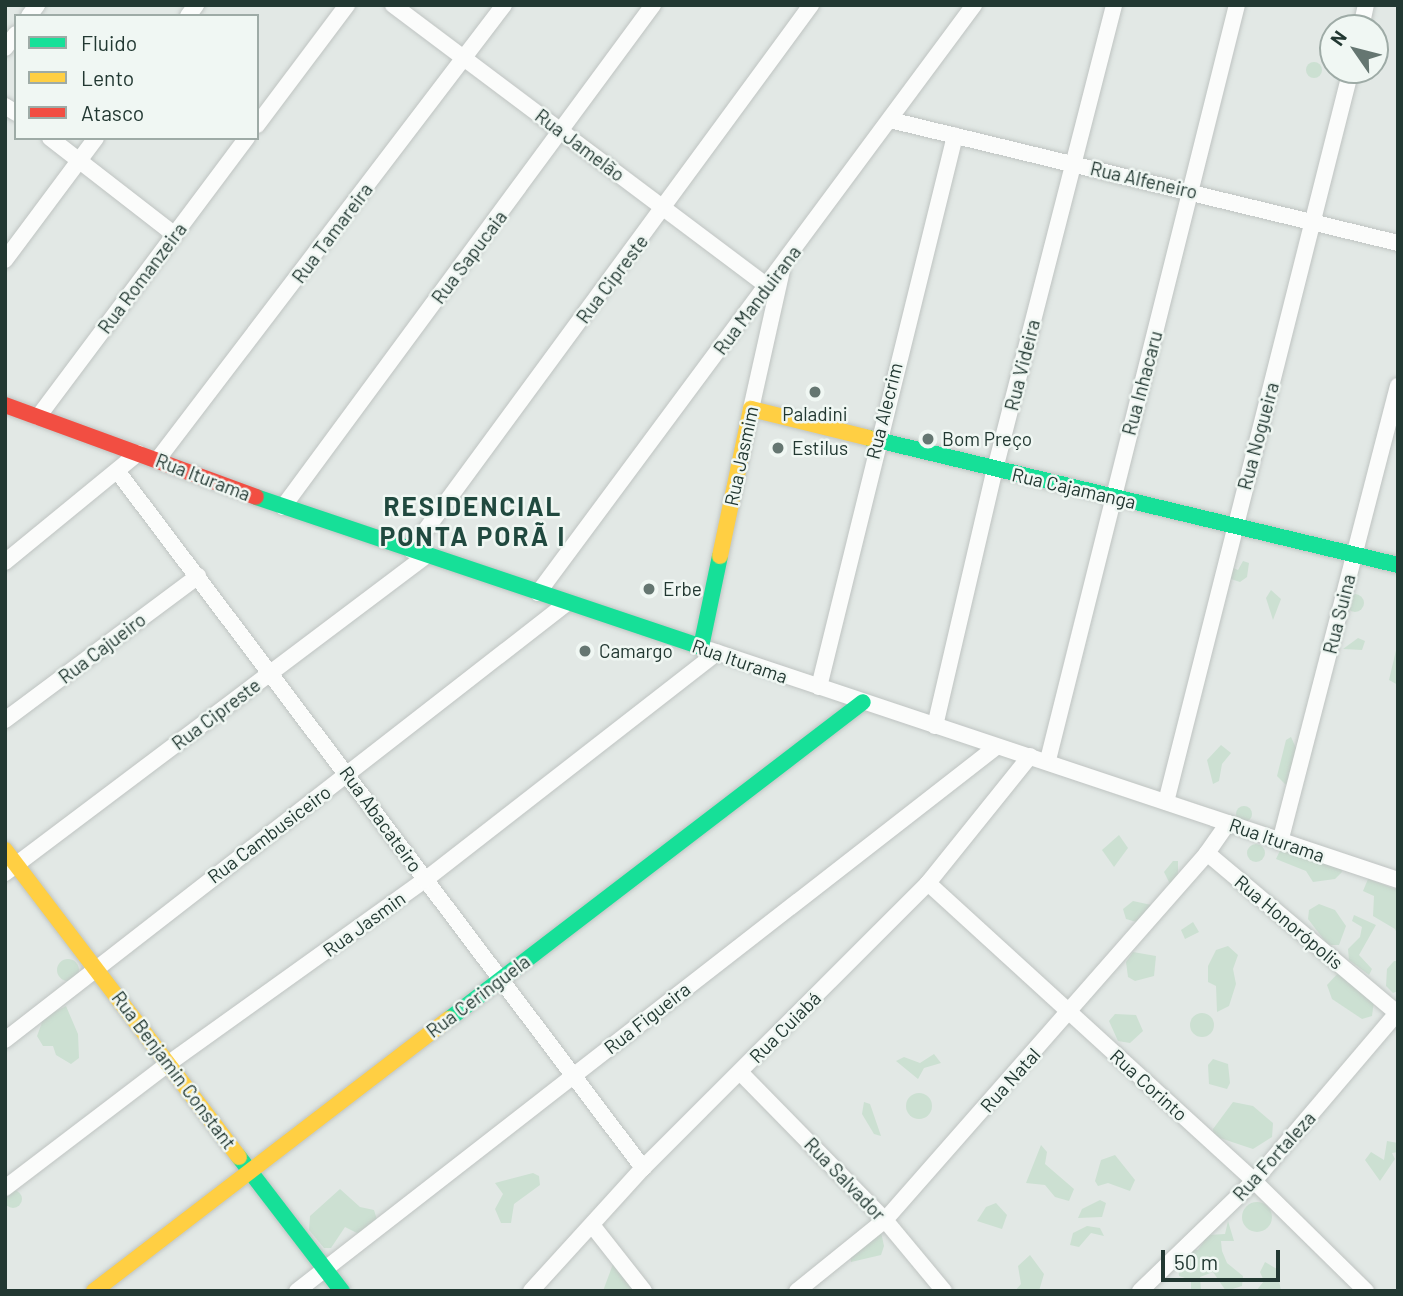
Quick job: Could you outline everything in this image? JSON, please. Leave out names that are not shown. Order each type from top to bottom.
[{"type":"street","points":[[259,122],[346,5]]},
{"type":"street","name":"Rua Jamelão","points":[[393,5],[767,286]]},
{"type":"street","name":"Rua Tamareira","points":[[158,459],[504,5]]},
{"type":"street","name":"Rua Sapucaia","points":[[283,507],[653,5]]},
{"type":"street","name":"Rua Cipreste","points":[[411,550],[664,209],[811,5]]},
{"type":"street","name":"Rua Manduirana","points":[[538,593],[974,5]]},
{"type":"street","name":"Rua Videira","points":[[935,726],[995,469],[1114,5]]},
{"type":"street","name":"Rua Inhacaru","points":[[1048,760],[1237,5]]},
{"type":"street","name":"Rua Nogueira","points":[[1166,802],[1347,84]]},
{"type":"street","name":"Rua Alfeneiro","points":[[890,120],[1191,190],[1398,243]]},
{"type":"street","name":"Rua Alecrim","points":[[819,688],[877,440],[955,135]]},
{"type":"street","points":[[53,140],[175,235]]},
{"type":"street","points":[[5,260],[95,140]]},
{"type":"street","name":"Rua Romanzeira","points":[[38,417],[246,140]]},
{"type":"street","name":"Rua Jasmim","points":[[701,648],[783,264]]},
{"type":"street","name":"Rua Suina","points":[[1280,842],[1398,386]]},
{"type":"street","name":"Rua Iturama","points":[[5,405],[283,507],[996,747],[1048,760],[1280,842],[1398,879]]},
{"type":"street","name":"Rua Cajamanga","points":[[751,409],[1354,557],[1398,565]]},
{"type":"street","points":[[5,562],[138,453]]},
{"type":"street","name":"Rua Abacateiro","points":[[118,472],[643,1168]]},
{"type":"street","name":"Rua Cipreste","points":[[11,869],[427,555]]},
{"type":"street","name":"Rua Cajueiro","points":[[5,720],[198,576]]},
{"type":"street","name":"Rua Cambusiceiro","points":[[5,1040],[567,603]]},
{"type":"street","name":"Rua Jasmin","points":[[5,1188],[169,1063],[425,880],[717,653]]},
{"type":"street","name":"Rua Ceringuela","points":[[94,1291],[863,702]]},
{"type":"street","name":"Rua Figueira","points":[[298,1291],[996,747]]},
{"type":"street","name":"Rua Cuiabá","points":[[531,1291],[643,1168],[928,883],[1030,756]]},
{"type":"street","points":[[1207,853],[1228,823]]},
{"type":"street","name":"Rua Benjamin Constant","points":[[5,850],[11,869],[97,966],[342,1291]]},
{"type":"street","name":"Rua Honorópolis","points":[[1207,853],[1397,1013]]},
{"type":"street","name":"Rua Natal","points":[[797,1291],[885,1220],[1070,1013],[1207,853]]},
{"type":"street","name":"Rua Corinto","points":[[928,883],[1254,1181],[1366,1291]]},
{"type":"street","name":"Rua Fortaleza","points":[[1140,1291],[1254,1181],[1397,1013]]},
{"type":"street","name":"Rua Salvador","points":[[740,1072],[885,1220],[944,1291]]},
{"type":"street","points":[[592,1225],[644,1291]]},
{"type":"green space","points":[[1311,62],[1317,62],[1319,77],[1311,78],[1306,73],[1306,67]]},
{"type":"green space","points":[[1243,561],[1249,563],[1247,577],[1240,582],[1231,579],[1231,567],[1238,570]]},
{"type":"green space","points":[[1271,590],[1281,599],[1273,620],[1266,598]]},
{"type":"green space","points":[[1355,594],[1361,597],[1364,603],[1361,609],[1355,612],[1349,609],[1346,603],[1349,597]]},
{"type":"green space","points":[[1358,638],[1365,641],[1362,650],[1343,649]]},
{"type":"green space","points":[[1398,642],[1398,685],[1389,680]]},
{"type":"green space","points":[[1291,737],[1297,750],[1288,787],[1277,776],[1286,740]]},
{"type":"green space","points":[[1221,745],[1231,753],[1222,764],[1219,781],[1213,784],[1207,760]]},
{"type":"green space","points":[[1241,806],[1247,806],[1252,814],[1250,820],[1241,822],[1236,817],[1236,811]]},
{"type":"green space","points":[[1119,835],[1128,848],[1114,867],[1102,850]]},
{"type":"green space","points":[[1256,844],[1262,847],[1265,853],[1262,859],[1256,862],[1250,859],[1247,853],[1250,847]]},
{"type":"green space","points":[[1283,844],[1341,861],[1342,872],[1335,879],[1313,882],[1306,871],[1276,859]]},
{"type":"green space","points":[[1173,861],[1178,861],[1178,878],[1170,884],[1164,872]]},
{"type":"green space","points":[[1368,879],[1398,890],[1398,936],[1395,929],[1373,916],[1374,896],[1363,891]]},
{"type":"green space","points":[[1133,901],[1156,906],[1154,927],[1126,919],[1123,909]]},
{"type":"green space","points":[[1319,904],[1335,910],[1346,926],[1339,945],[1328,945],[1308,919],[1309,910]]},
{"type":"green space","points":[[1354,915],[1376,925],[1359,955],[1372,969],[1369,975],[1349,960],[1348,949],[1360,937],[1362,927],[1352,921]]},
{"type":"green space","points":[[1193,922],[1199,932],[1185,939],[1181,930]]},
{"type":"green space","points":[[1228,946],[1238,955],[1233,969],[1236,984],[1229,1006],[1217,1012],[1216,986],[1208,982],[1208,966],[1216,950]]},
{"type":"green space","points":[[1133,952],[1156,956],[1154,976],[1135,981],[1128,977],[1126,962]]},
{"type":"green space","points":[[68,959],[76,962],[79,970],[76,978],[68,981],[60,978],[57,970],[60,962]]},
{"type":"green space","points":[[1394,961],[1398,961],[1398,991],[1393,993],[1386,986],[1387,969]]},
{"type":"green space","points":[[1340,971],[1374,1001],[1372,1016],[1362,1019],[1332,999],[1327,985]]},
{"type":"green space","points":[[66,1006],[78,1034],[79,1058],[71,1064],[56,1055],[53,1046],[43,1046],[37,1036],[44,1017]]},
{"type":"green space","points":[[1202,1013],[1211,1016],[1214,1025],[1211,1034],[1202,1037],[1193,1034],[1190,1025],[1193,1016]]},
{"type":"green space","points":[[1115,1014],[1136,1015],[1143,1031],[1130,1043],[1118,1041],[1109,1021]]},
{"type":"green space","points":[[934,1054],[941,1063],[924,1068],[918,1079],[896,1061],[904,1057],[920,1063]]},
{"type":"green space","points":[[1213,1059],[1228,1064],[1230,1083],[1227,1089],[1209,1084],[1208,1065]]},
{"type":"green space","points":[[919,1093],[928,1097],[932,1106],[928,1115],[919,1119],[910,1115],[906,1106],[910,1097]]},
{"type":"green space","points":[[864,1102],[870,1104],[881,1136],[874,1134],[862,1114]]},
{"type":"green space","points":[[1233,1102],[1253,1106],[1273,1123],[1272,1137],[1253,1149],[1214,1136],[1213,1129]]},
{"type":"green space","points":[[1387,1141],[1398,1143],[1398,1152],[1392,1153],[1395,1159],[1380,1181],[1365,1160],[1371,1152],[1384,1160]]},
{"type":"green space","points":[[1041,1145],[1047,1152],[1045,1164],[1074,1189],[1069,1201],[1055,1197],[1045,1185],[1026,1183]]},
{"type":"green space","points":[[1115,1155],[1135,1180],[1130,1191],[1108,1183],[1098,1186],[1095,1181],[1101,1160]]},
{"type":"green space","points":[[533,1173],[539,1176],[540,1185],[514,1204],[511,1223],[501,1223],[495,1209],[503,1194],[495,1183]]},
{"type":"green space","points":[[340,1189],[360,1207],[374,1210],[378,1223],[363,1236],[345,1227],[331,1248],[324,1248],[309,1230],[310,1216]]},
{"type":"green space","points":[[13,1190],[19,1193],[22,1199],[19,1205],[13,1208],[7,1205],[4,1199],[7,1193]]},
{"type":"green space","points":[[1100,1200],[1106,1203],[1102,1217],[1078,1218],[1082,1209]]},
{"type":"green space","points":[[1257,1202],[1268,1206],[1272,1217],[1268,1228],[1257,1232],[1246,1228],[1242,1217],[1246,1206]]},
{"type":"green space","points":[[996,1203],[1007,1215],[1002,1229],[977,1221],[986,1207]]},
{"type":"green space","points":[[1228,1221],[1234,1241],[1221,1241],[1222,1251],[1227,1263],[1243,1276],[1242,1286],[1226,1291],[1213,1272],[1200,1277],[1201,1291],[1191,1291],[1191,1280],[1179,1276],[1178,1263],[1189,1249],[1198,1250],[1208,1235],[1225,1234]]},
{"type":"green space","points":[[1087,1226],[1100,1228],[1104,1236],[1091,1233],[1079,1247],[1070,1245],[1073,1233]]},
{"type":"green space","points":[[881,1232],[884,1246],[881,1255],[851,1262],[850,1253]]},
{"type":"green space","points":[[1030,1255],[1044,1274],[1039,1291],[1015,1291],[1021,1284],[1018,1266]]},
{"type":"green space","points":[[1265,1262],[1277,1269],[1281,1291],[1256,1291],[1264,1281],[1260,1272]]},
{"type":"green space","points":[[613,1264],[616,1265],[641,1291],[603,1291]]},
{"type":"traffic: fast","points":[[869,438],[1398,565]]},
{"type":"traffic: fast","points":[[256,497],[701,647],[720,556]]},
{"type":"traffic: fast","points":[[449,1019],[863,702]]},
{"type":"traffic: fast","points":[[239,1157],[342,1291]]},
{"type":"traffic: slow","points":[[720,556],[751,409],[869,438]]},
{"type":"traffic: slow","points":[[5,850],[239,1157]]},
{"type":"traffic: slow","points":[[94,1291],[449,1019]]},
{"type":"traffic: jam","points":[[5,405],[256,497]]},
{"type":"place","name":"Paladini","points":[[815,392]]},
{"type":"place","name":"Bom Preço","points":[[928,439]]},
{"type":"place","name":"Estilus","points":[[778,448]]},
{"type":"place","name":"Erbe","points":[[649,589]]},
{"type":"place","name":"Camargo","points":[[585,651]]},
{"type":"district","name":"RESIDENCIAL PONTA PORÃ I","points":[[473,521]]}]
